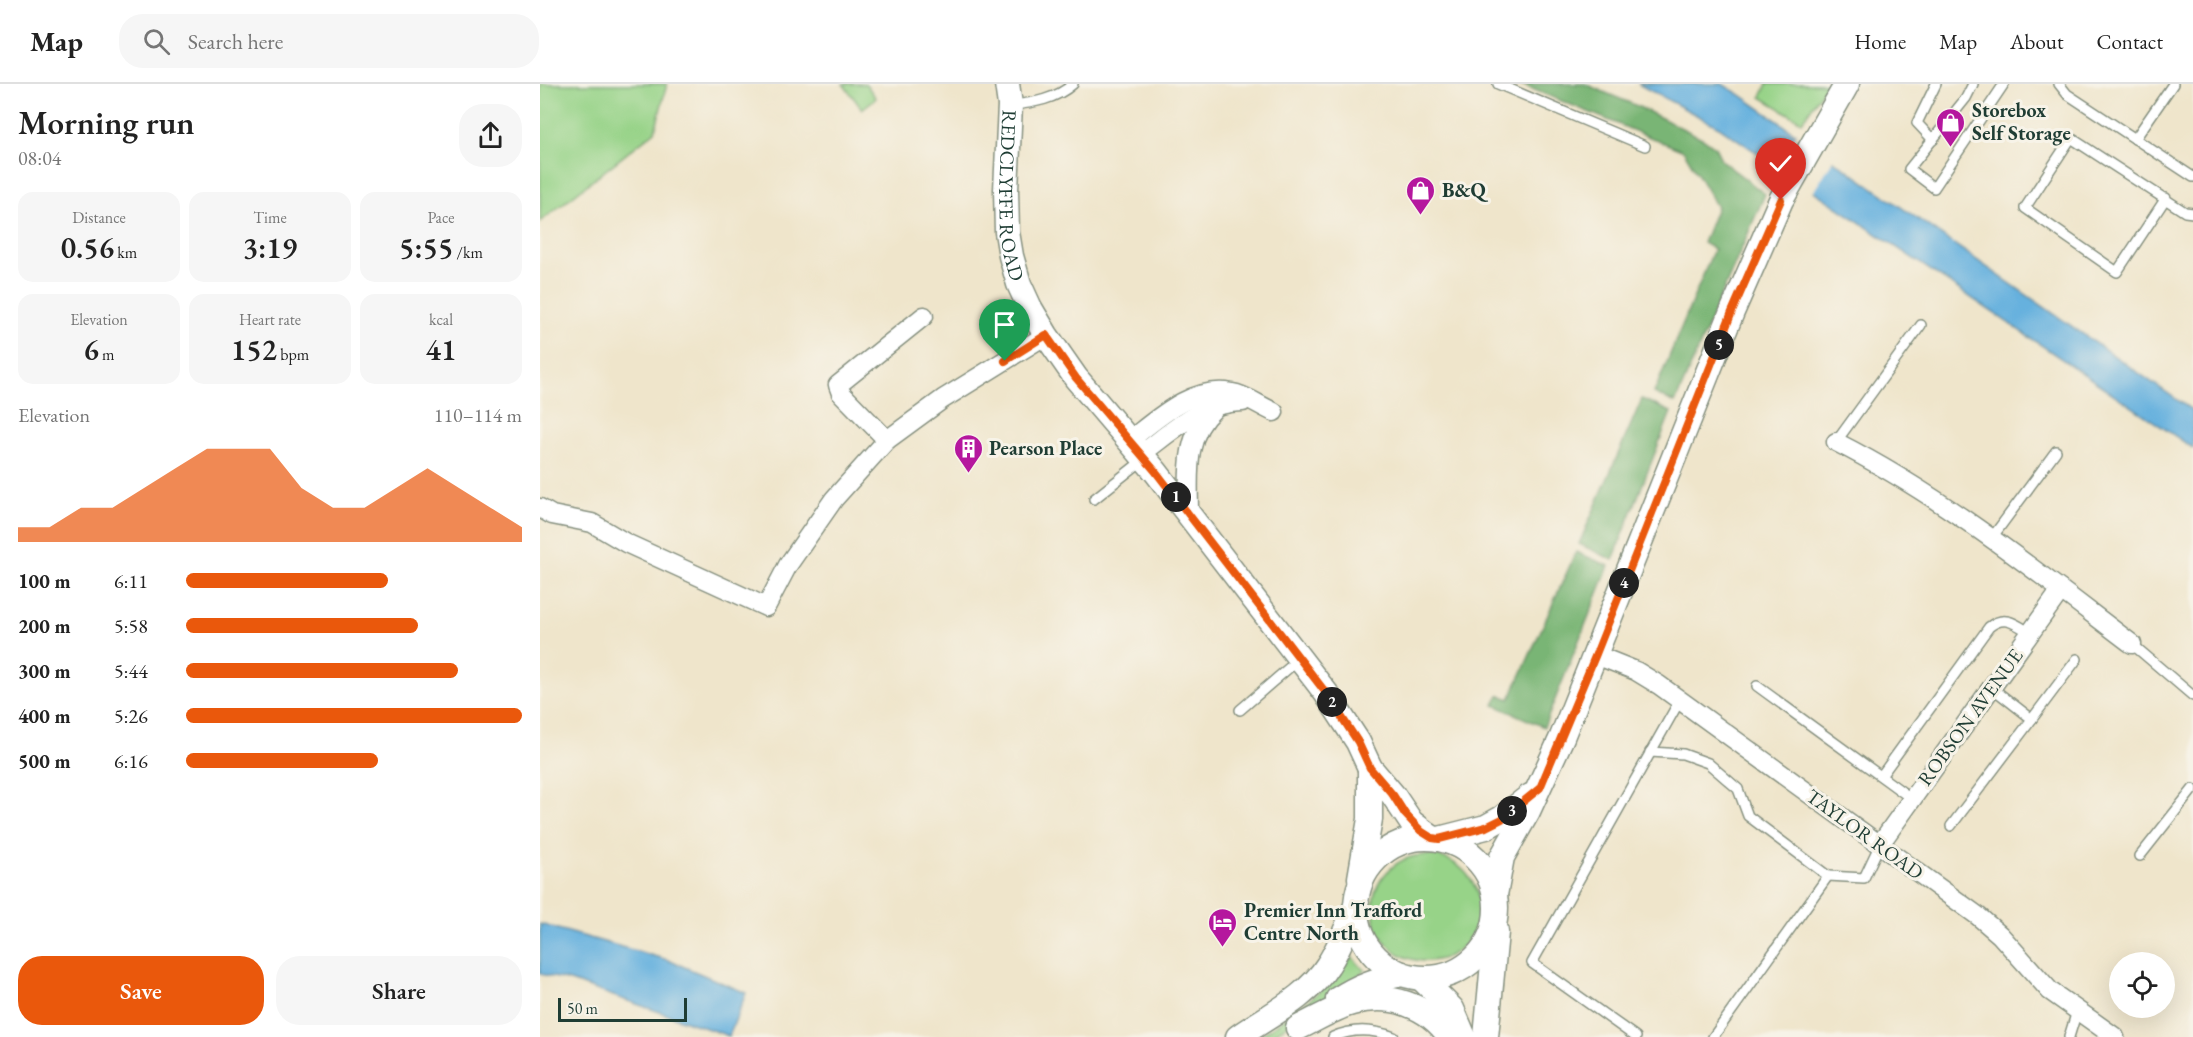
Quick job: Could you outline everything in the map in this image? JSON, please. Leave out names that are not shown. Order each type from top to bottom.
[{"type":"main road","points":[[1292,1032],[1354,988],[1375,979],[1443,977],[1462,969],[1479,956],[1490,938],[1503,857],[1540,788],[1596,654],[1732,312],[1781,200],[1846,84]]},
{"type":"main road","name":"REDCLYFFE ROAD","points":[[1008,94],[1007,232],[1019,284],[1046,335],[1076,378],[1189,514],[1300,658],[1344,719],[1370,768],[1393,795],[1411,822],[1436,839]]},
{"type":"main road","name":"REDCLYFFE ROAD","points":[[1357,899],[1370,819],[1370,768]]},
{"type":"main road","points":[[1238,1037],[1298,995],[1327,967],[1337,950],[1365,873],[1377,857],[1394,846],[1412,839],[1436,839],[1486,827],[1502,819],[1540,788]]},
{"type":"main road","points":[[1436,839],[1459,846],[1476,858],[1488,875],[1496,906],[1486,1037]]},
{"type":"main road","points":[[1357,899],[1359,928],[1368,948],[1383,964],[1412,977],[1452,1009],[1464,1037]]},
{"type":"main road","points":[[1292,1032],[1352,1003],[1389,1000],[1407,1002],[1419,1008],[1441,1024],[1450,1037]]},
{"type":"street","points":[[887,440],[841,393],[838,385],[924,316]]},
{"type":"street","points":[[540,508],[552,515],[592,523],[626,543],[766,607],[788,565],[834,499],[887,440],[944,399],[1046,335]]},
{"type":"street","points":[[1138,451],[1161,415],[1202,394],[1233,393],[1274,412]]},
{"type":"street","points":[[1189,514],[1189,467],[1192,442],[1206,416],[1224,403]]},
{"type":"street","points":[[1138,451],[1202,410],[1224,403],[1254,403]]},
{"type":"street","points":[[1836,442],[1880,464],[1916,486],[2061,590],[2132,645]]},
{"type":"street","name":"ROBSON AVENUE","points":[[1880,844],[2061,590]]},
{"type":"street","name":"TAYLOR ROAD","points":[[1596,654],[1636,671],[1680,700],[1978,915],[2000,935],[2040,982],[2115,1037]]},
{"type":"lane","points":[[1008,94],[1050,98],[1073,84]]},
{"type":"lane","points":[[1498,84],[1645,146]]},
{"type":"lane","points":[[1933,140],[1917,123],[1936,84]]},
{"type":"lane","points":[[1973,84],[1966,98],[1909,169],[1934,188],[2004,84]]},
{"type":"lane","points":[[2059,84],[2067,94],[2193,177]]},
{"type":"lane","points":[[2135,139],[2173,84]]},
{"type":"lane","points":[[2166,198],[2117,272],[2025,208],[2071,138],[2166,198],[2185,212],[2193,213]]},
{"type":"lane","points":[[1836,442],[1921,325]]},
{"type":"lane","points":[[1094,499],[1138,451]]},
{"type":"lane","points":[[1991,539],[2056,451]]},
{"type":"lane","points":[[1881,776],[1989,627],[1998,621],[2012,621],[2030,633]]},
{"type":"lane","points":[[2132,645],[2193,696]]},
{"type":"lane","points":[[1240,710],[1300,658]]},
{"type":"lane","points":[[1951,826],[2077,659]]},
{"type":"lane","points":[[1757,686],[1912,799]]},
{"type":"lane","points":[[1991,687],[2032,719]]},
{"type":"lane","points":[[1636,1037],[1532,963],[1680,700]]},
{"type":"lane","points":[[1650,752],[1683,754],[1708,763],[1738,789],[1748,816],[1828,876],[1864,878],[1880,844]]},
{"type":"lane","points":[[2140,856],[2193,789]]},
{"type":"lane","points":[[1713,1037],[1828,876]]},
{"type":"lane","points":[[2069,1037],[2077,1011]]},
{"type":"lane","points":[[1333,1037],[1350,1031],[1362,1030],[1376,1031],[1394,1037]]},
{"type":"green space","points":[[540,84],[667,84],[655,131],[540,222]]},
{"type":"green space","points":[[843,84],[866,84],[876,98],[862,109]]},
{"type":"green space","points":[[1520,84],[1585,84],[1637,106],[1704,139],[1715,147],[1722,161],[1765,194],[1675,403],[1654,393],[1714,249],[1703,243],[1717,207],[1684,151]]},
{"type":"green space","points":[[1767,84],[1827,84],[1802,122],[1761,97]]},
{"type":"green space","points":[[1642,399],[1671,412],[1613,560],[1579,544]]},
{"type":"green space","points":[[1576,552],[1609,566],[1544,727],[1494,705],[1499,695],[1510,699]]},
{"type":"green space","points":[[1426,855],[1446,859],[1463,871],[1475,888],[1479,908],[1475,928],[1463,945],[1446,957],[1426,961],[1406,957],[1389,945],[1377,928],[1373,908],[1377,888],[1389,871],[1406,859]]},
{"type":"green space","points":[[1352,957],[1365,971],[1270,1037],[1258,1037],[1320,991]]},
{"type":"water","points":[[1638,84],[1722,84],[1739,94],[2193,411],[2193,448],[1719,127]]},
{"type":"water","points":[[540,924],[668,960],[746,993],[729,1036],[570,981],[540,974]]},
{"type":"pier","points":[[1798,131],[1835,157],[1812,194],[1775,169]]},
{"type":"place","name":"Storebox Self Storage","points":[[1951,148]]},
{"type":"place","name":"B&Q","points":[[1421,216]]},
{"type":"place","name":"Pearson Place","points":[[968,474]]},
{"type":"place","name":"Premier Inn Trafford Centre North","points":[[1223,948]]},
{"type":"route","points":[[1005,361],[1046,335],[1076,378],[1156,472],[1276,626],[1344,719],[1370,768],[1393,795],[1411,822],[1432,838],[1439,839],[1486,827],[1502,819],[1540,788],[1692,417],[1732,312],[1781,200]]}]
